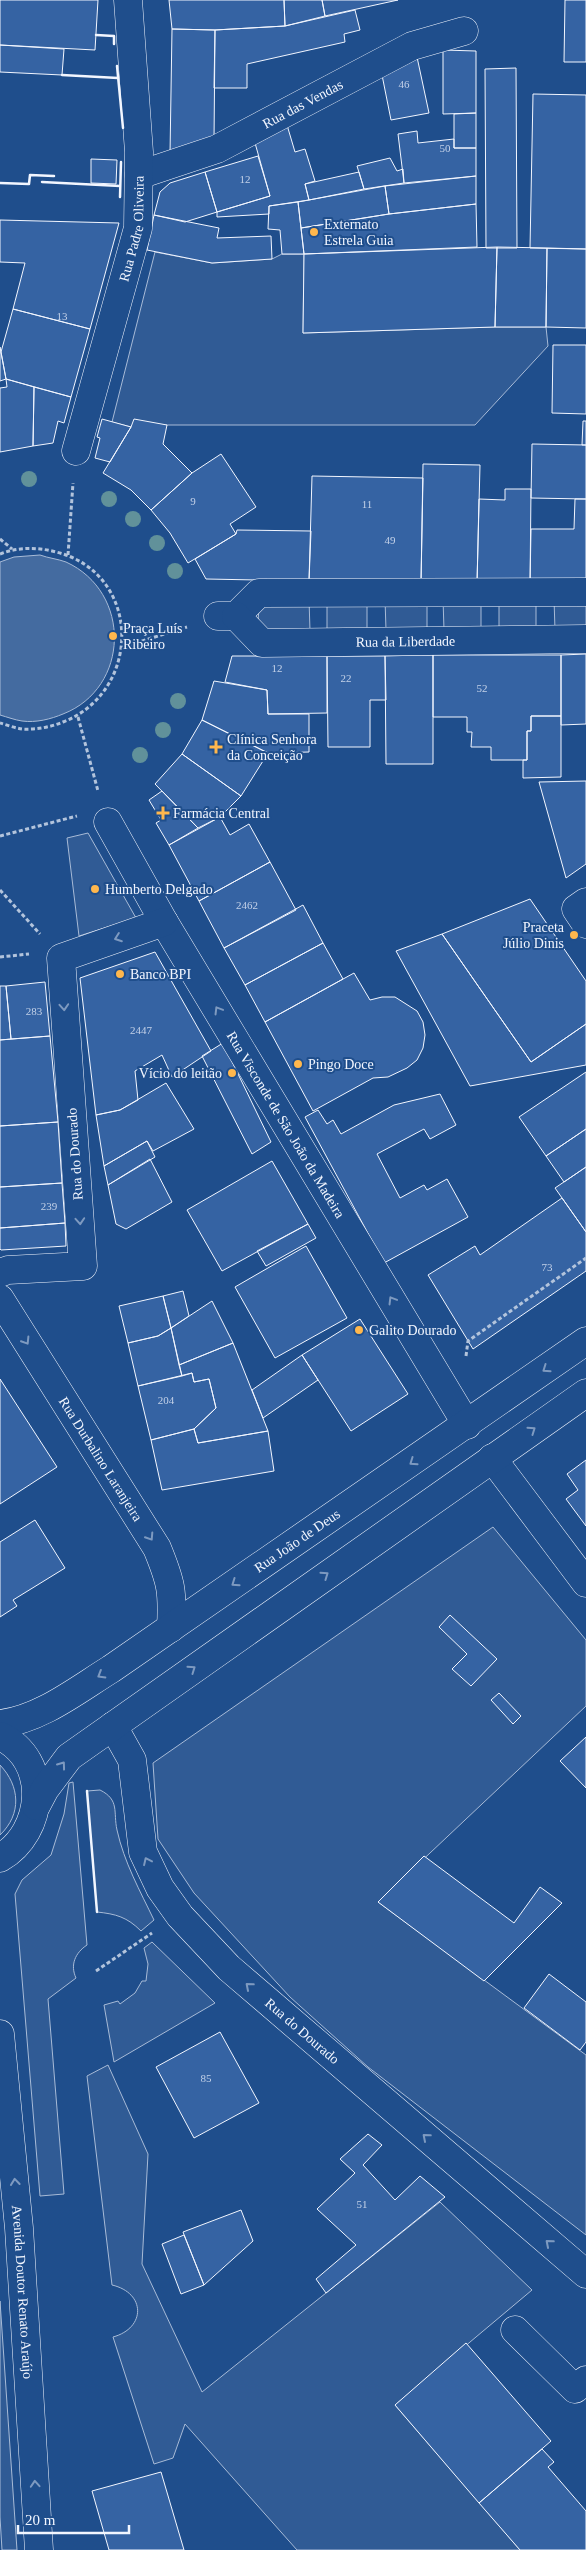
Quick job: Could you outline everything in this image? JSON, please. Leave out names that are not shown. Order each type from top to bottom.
[{"type":"street","name":"Rua Padre Oliveira","points":[[76,451],[138,228],[139,175],[128,0]]},
{"type":"street","name":"Rua das Vendas","points":[[139,175],[216,149],[412,46],[464,31]]},
{"type":"street","points":[[227,616],[259,593],[586,592]]},
{"type":"street","name":"Rua da Liberdade","points":[[227,616],[262,643],[586,639]]},
{"type":"street","name":"Rua Visconde de São João da Madeira","points":[[105,816],[164,922],[467,1424]]},
{"type":"street","points":[[586,902],[576,909],[586,924]]},
{"type":"street","points":[[61,958],[164,922]]},
{"type":"street","name":"Rua do Dourado","points":[[0,1273],[8,1270],[83,1266],[61,958]]},
{"type":"street","name":"Rua Durbalino Laranjeira","points":[[0,1299],[157,1548],[173,1595],[171,1628]]},
{"type":"street","name":"Rua João de Deus","points":[[0,1724],[12,1722],[43,1710],[111,1669],[586,1341]]},
{"type":"street","points":[[1,1860],[26,1835],[36,1806],[45,1789],[69,1757],[586,1393]]},
{"type":"street","points":[[492,1458],[583,1574]]},
{"type":"street","name":"Rua do Dourado","points":[[113,1726],[132,1760],[143,1852],[160,1888],[180,1916],[229,1968],[586,2274]]},
{"type":"street","points":[[0,1736],[8,1740],[28,1761],[35,1779],[36,1806]]},
{"type":"street","name":"Avenida Doutor Renato Araújo","points":[[0,2034],[19,2228],[39,2550]]},
{"type":"street","points":[[515,2330],[575,2389],[586,2380]]},
{"type":"path","points":[[68,555],[76,451]]},
{"type":"path","points":[[0,539],[12,549]]},
{"type":"path","points":[[0,554],[12,549],[41,548],[68,555],[92,570],[111,592],[121,619],[123,648],[116,674],[100,698],[78,717],[51,727],[23,729],[0,723]]},
{"type":"path","points":[[123,648],[227,616]]},
{"type":"path","points":[[0,836],[105,816],[78,717]]},
{"type":"path","points":[[0,890],[61,958]]},
{"type":"path","points":[[0,957],[16,956]]},
{"type":"path","points":[[468,1341],[586,1258]]},
{"type":"path","points":[[96,1971],[146,1938]]},
{"type":"shaded area","points":[[155,252],[212,263],[272,259],[282,254],[304,254],[303,333],[546,327],[548,346],[475,425],[167,425],[131,427],[112,422]]},
{"type":"shaded area","points":[[40,555],[66,562],[88,576],[103,595],[112,616],[114,640],[111,662],[101,684],[85,701],[63,714],[38,721],[22,721],[0,715],[0,562],[14,557]]},
{"type":"shaded area","points":[[536,598],[536,630],[499,630],[499,599]]},
{"type":"shaded area","points":[[309,599],[310,631],[269,631],[258,621],[259,608],[263,603]]},
{"type":"shaded area","points":[[327,599],[367,600],[367,630],[327,631]]},
{"type":"shaded area","points":[[385,599],[427,599],[427,630],[386,630]]},
{"type":"shaded area","points":[[443,599],[481,599],[481,630],[444,630]]},
{"type":"shaded area","points":[[554,599],[586,599],[586,630],[555,630]]},
{"type":"shaded area","points":[[88,833],[136,918],[79,936],[67,838]]},
{"type":"shaded area","points":[[493,1527],[586,1640],[586,1706],[378,1902],[586,2055],[586,2235],[368,2067],[290,1997],[194,1893],[158,1839],[153,1763]]},
{"type":"shaded area","points":[[0,1765],[12,1782],[16,1800],[12,1818],[0,1835]]},
{"type":"shaded area","points":[[73,1782],[87,1945],[79,1952],[75,1960],[74,1973],[76,1978],[48,1999],[64,2194],[40,2196],[15,1894],[22,1880],[51,1855],[64,1814],[69,1783]]},
{"type":"shaded area","points":[[100,1790],[111,1798],[113,1802],[120,1842],[133,1876],[154,1920],[141,1931],[131,1922],[121,1917],[97,1912],[87,1791]]},
{"type":"shaded area","points":[[152,1942],[215,2003],[114,2062],[104,2005],[118,2001],[120,2004],[135,1993],[142,1981],[146,1981],[148,1964],[144,1948]]},
{"type":"shaded area","points":[[108,2065],[148,2154],[142,2264],[202,2392],[440,2202],[532,2290],[395,2405],[520,2550],[297,2550],[185,2424],[173,2458],[154,2464],[113,2337],[124,2333],[132,2326],[138,2311],[131,2295],[123,2289],[112,2285],[87,2076]]},
{"type":"shaded area","points":[[0,2301],[17,2550],[2,2550],[0,2517]]},
{"type":"building","points":[[0,0],[98,0],[95,50],[0,45]]},
{"type":"building","points":[[169,0],[284,0],[285,26],[215,30],[172,29]]},
{"type":"building","points":[[284,0],[322,0],[325,16],[285,26]]},
{"type":"building","points":[[322,0],[398,0],[325,16]]},
{"type":"building","points":[[565,0],[586,0],[586,62],[564,62]]},
{"type":"building","points":[[355,10],[360,30],[344,34],[345,42],[247,64],[247,88],[214,88],[215,30],[285,26]]},
{"type":"building","points":[[172,29],[215,30],[214,141],[170,154]]},
{"type":"building","points":[[0,45],[64,49],[62,75],[0,72]]},
{"type":"building","points":[[443,50],[476,51],[476,113],[443,114]]},
{"type":"building","points":[[417,57],[429,113],[391,120],[380,65]]},
{"type":"building","points":[[516,68],[517,248],[486,248],[485,69]]},
{"type":"building","points":[[533,94],[586,95],[586,249],[530,248]]},
{"type":"building","points":[[476,113],[476,148],[454,148],[454,114]]},
{"type":"building","points":[[287,125],[295,152],[305,149],[315,181],[305,184],[309,200],[269,206],[269,214],[217,217],[217,212],[270,196],[255,143]]},
{"type":"building","points":[[417,131],[418,143],[454,139],[454,148],[476,148],[476,176],[404,183],[398,134]]},
{"type":"building","points":[[258,156],[270,196],[217,212],[205,172]]},
{"type":"building","points":[[390,158],[397,171],[403,169],[404,183],[364,189],[357,166]]},
{"type":"building","points":[[91,159],[117,160],[116,184],[91,183]]},
{"type":"building","points":[[205,172],[217,212],[185,222],[154,215],[160,192],[170,183]]},
{"type":"building","points":[[359,172],[364,189],[309,200],[305,184]]},
{"type":"building","points":[[476,176],[476,204],[389,214],[385,186]]},
{"type":"building","points":[[385,186],[389,214],[301,228],[298,202]]},
{"type":"building","points":[[298,202],[304,254],[282,254],[280,230],[268,229],[269,206]]},
{"type":"building","points":[[476,204],[477,247],[304,254],[301,228],[389,214]]},
{"type":"building","points":[[154,215],[219,228],[217,238],[271,236],[272,259],[212,263],[147,250]]},
{"type":"building","points":[[0,220],[119,223],[90,329],[13,309],[25,263],[0,262]]},
{"type":"building","points":[[497,247],[495,327],[303,333],[304,254]]},
{"type":"building","points":[[497,247],[547,248],[546,327],[495,327]]},
{"type":"building","points":[[547,248],[586,249],[586,328],[546,327]]},
{"type":"building","points":[[13,309],[90,329],[71,397],[6,379],[1,352]]},
{"type":"building","points":[[553,345],[586,345],[586,414],[552,413]]},
{"type":"building","points":[[0,347],[6,379],[0,381]]},
{"type":"building","points":[[6,379],[34,387],[33,446],[0,452],[0,388],[7,387]]},
{"type":"building","points":[[34,387],[71,397],[64,423],[58,421],[53,443],[33,446]]},
{"type":"building","points":[[102,419],[131,427],[110,462],[95,458],[100,438],[97,437]]},
{"type":"building","points":[[134,419],[167,425],[163,444],[192,473],[151,510],[131,490],[103,473]]},
{"type":"building","points":[[583,421],[586,421],[586,445],[582,445]]},
{"type":"building","points":[[532,444],[586,445],[586,499],[531,498]]},
{"type":"building","points":[[221,454],[256,507],[230,524],[236,534],[188,563],[170,533],[151,510],[192,473]]},
{"type":"building","points":[[423,464],[480,465],[477,584],[421,583]]},
{"type":"building","points":[[312,476],[423,478],[421,583],[309,581]]},
{"type":"building","points":[[505,489],[531,489],[530,585],[477,584],[479,499],[505,500]]},
{"type":"building","points":[[575,499],[586,499],[586,586],[530,585],[531,529],[574,529]]},
{"type":"building","points":[[237,530],[311,531],[309,581],[206,579],[195,559],[236,534]]},
{"type":"building","points":[[586,654],[586,724],[561,725],[561,655]]},
{"type":"building","points":[[433,655],[433,764],[386,764],[385,656]]},
{"type":"building","points":[[433,655],[561,655],[561,716],[531,716],[531,731],[527,731],[527,760],[491,760],[491,747],[471,747],[472,732],[467,732],[467,717],[433,717]]},
{"type":"building","points":[[232,656],[327,656],[327,713],[268,714],[267,690],[225,682]]},
{"type":"building","points":[[327,656],[385,656],[386,700],[370,700],[370,747],[328,747]]},
{"type":"building","points":[[214,681],[267,690],[268,714],[309,714],[309,752],[268,753],[202,720]]},
{"type":"building","points":[[531,716],[561,716],[561,777],[523,778],[523,760],[527,760],[527,731],[531,731]]},
{"type":"building","points":[[202,720],[268,753],[241,796],[182,754]]},
{"type":"building","points":[[182,754],[241,796],[220,817],[198,828],[155,784]]},
{"type":"building","points":[[586,781],[586,864],[566,878],[539,782]]},
{"type":"building","points":[[162,791],[198,828],[169,845],[156,823],[161,820],[149,800]]},
{"type":"building","points":[[220,817],[230,835],[249,824],[270,862],[199,901],[169,845]]},
{"type":"building","points":[[270,862],[296,910],[224,948],[199,901]]},
{"type":"building","points":[[530,899],[586,981],[586,1024],[531,1062],[442,934]]},
{"type":"building","points":[[303,905],[323,943],[245,985],[224,948]]},
{"type":"building","points":[[442,934],[531,1062],[586,1024],[586,1065],[470,1086],[396,951]]},
{"type":"building","points":[[323,943],[343,979],[265,1022],[245,985]]},
{"type":"building","points":[[155,952],[211,1051],[172,1077],[162,1055],[135,1071],[138,1100],[120,1110],[96,1115],[80,978]]},
{"type":"building","points":[[354,973],[370,1000],[382,997],[395,997],[417,1011],[423,1022],[425,1035],[423,1048],[417,1060],[407,1068],[388,1077],[373,1078],[313,1111],[265,1022]]},
{"type":"building","points":[[45,982],[50,1036],[11,1039],[6,986]]},
{"type":"building","points":[[0,986],[6,986],[11,1039],[0,1040]]},
{"type":"building","points":[[50,1036],[58,1122],[0,1126],[0,1040]]},
{"type":"building","points":[[223,1043],[271,1142],[252,1154],[202,1056]]},
{"type":"building","points":[[586,1072],[586,1129],[546,1156],[519,1117]]},
{"type":"building","points":[[166,1083],[194,1129],[153,1151],[147,1141],[104,1166],[96,1115],[120,1110]]},
{"type":"building","points":[[440,1094],[456,1125],[430,1139],[424,1129],[377,1154],[400,1198],[424,1185],[427,1190],[447,1179],[468,1217],[384,1263],[305,1117],[318,1110],[327,1124],[333,1120],[341,1134],[394,1105]]},
{"type":"building","points":[[58,1122],[62,1183],[0,1187],[0,1126]]},
{"type":"building","points":[[586,1129],[586,1167],[564,1182],[546,1156]]},
{"type":"building","points":[[147,1141],[155,1157],[108,1185],[104,1166]]},
{"type":"building","points":[[150,1159],[172,1202],[126,1229],[116,1224],[108,1185]]},
{"type":"building","points":[[272,1161],[308,1224],[222,1271],[187,1210]]},
{"type":"building","points":[[586,1167],[586,1232],[555,1188]]},
{"type":"building","points":[[62,1183],[65,1223],[0,1228],[0,1187]]},
{"type":"building","points":[[562,1198],[586,1232],[586,1271],[473,1349],[428,1275],[475,1246],[480,1255]]},
{"type":"building","points":[[65,1223],[66,1246],[0,1249],[0,1228]]},
{"type":"building","points":[[308,1224],[316,1238],[266,1266],[257,1251]]},
{"type":"building","points":[[306,1246],[347,1318],[275,1358],[235,1287]]},
{"type":"building","points":[[183,1291],[189,1316],[171,1328],[163,1296]]},
{"type":"building","points":[[163,1296],[171,1328],[158,1336],[128,1343],[119,1306]]},
{"type":"building","points":[[212,1301],[233,1343],[179,1365],[171,1328]]},
{"type":"building","points":[[360,1319],[408,1394],[351,1431],[302,1355]]},
{"type":"building","points":[[171,1328],[182,1376],[138,1386],[128,1343],[158,1336]]},
{"type":"building","points":[[233,1343],[268,1431],[198,1443],[194,1429],[216,1408],[209,1379],[194,1382],[192,1373],[182,1376],[179,1365]]},
{"type":"building","points":[[302,1355],[318,1380],[263,1418],[252,1390]]},
{"type":"building","points":[[192,1373],[194,1382],[209,1379],[216,1408],[194,1429],[151,1440],[138,1386]]},
{"type":"building","points":[[0,1379],[57,1467],[0,1504]]},
{"type":"building","points":[[194,1429],[198,1443],[268,1431],[274,1471],[162,1490],[151,1440]]},
{"type":"building","points":[[586,1460],[586,1526],[566,1499],[578,1490],[567,1474]]},
{"type":"building","points":[[35,1520],[65,1568],[13,1600],[17,1606],[0,1617],[0,1542]]},
{"type":"building","points":[[450,1615],[497,1659],[471,1686],[452,1669],[467,1654],[439,1627]]},
{"type":"building","points":[[499,1693],[521,1716],[513,1724],[491,1700]]},
{"type":"building","points":[[586,1737],[586,1788],[560,1761]]},
{"type":"building","points":[[424,1856],[514,1923],[540,1887],[562,1903],[484,1981],[378,1902]]},
{"type":"building","points":[[549,1974],[586,2002],[586,2042],[580,2050],[524,2008]]},
{"type":"building","points":[[220,2032],[259,2103],[194,2138],[156,2067]]},
{"type":"building","points":[[368,2134],[382,2145],[363,2165],[395,2200],[420,2176],[445,2197],[326,2293],[316,2279],[356,2245],[317,2209],[355,2173],[340,2159]]},
{"type":"building","points":[[241,2210],[253,2241],[204,2285],[183,2232]]},
{"type":"building","points":[[184,2235],[204,2285],[181,2294],[162,2244]]},
{"type":"building","points":[[466,2343],[551,2441],[479,2503],[395,2405]]},
{"type":"building","points":[[542,2449],[554,2462],[548,2467],[586,2511],[586,2550],[520,2550],[479,2503]]},
{"type":"building","points":[[161,2472],[184,2550],[109,2550],[92,2491]]},
{"type":"wall","points":[[96,35],[114,36],[114,44]]},
{"type":"wall","points":[[117,66],[123,128]]},
{"type":"wall","points":[[62,75],[118,78]]},
{"type":"wall","points":[[120,197],[121,162]]},
{"type":"wall","points":[[0,183],[29,184],[30,175],[54,176]]},
{"type":"wall","points":[[42,182],[120,186]]},
{"type":"wall","points":[[87,1791],[97,1912]]},
{"type":"place","name":"Externato Estrela Guia","points":[[314,232]]},
{"type":"place","name":"Praça Luís Ribeiro","points":[[113,636]]},
{"type":"place","name":"Clínica Senhora da Conceição","points":[[216,747]]},
{"type":"place","name":"Farmácia Central","points":[[163,813]]},
{"type":"place","name":"Humberto Delgado","points":[[95,889]]},
{"type":"place","name":"Praceta Júlio Dinis","points":[[574,935]]},
{"type":"place","name":"Banco BPI","points":[[120,974]]},
{"type":"place","name":"Pingo Doce","points":[[298,1064]]},
{"type":"place","name":"Vício do leitão","points":[[232,1073]]},
{"type":"place","name":"Galito Dourado","points":[[359,1330]]}]
